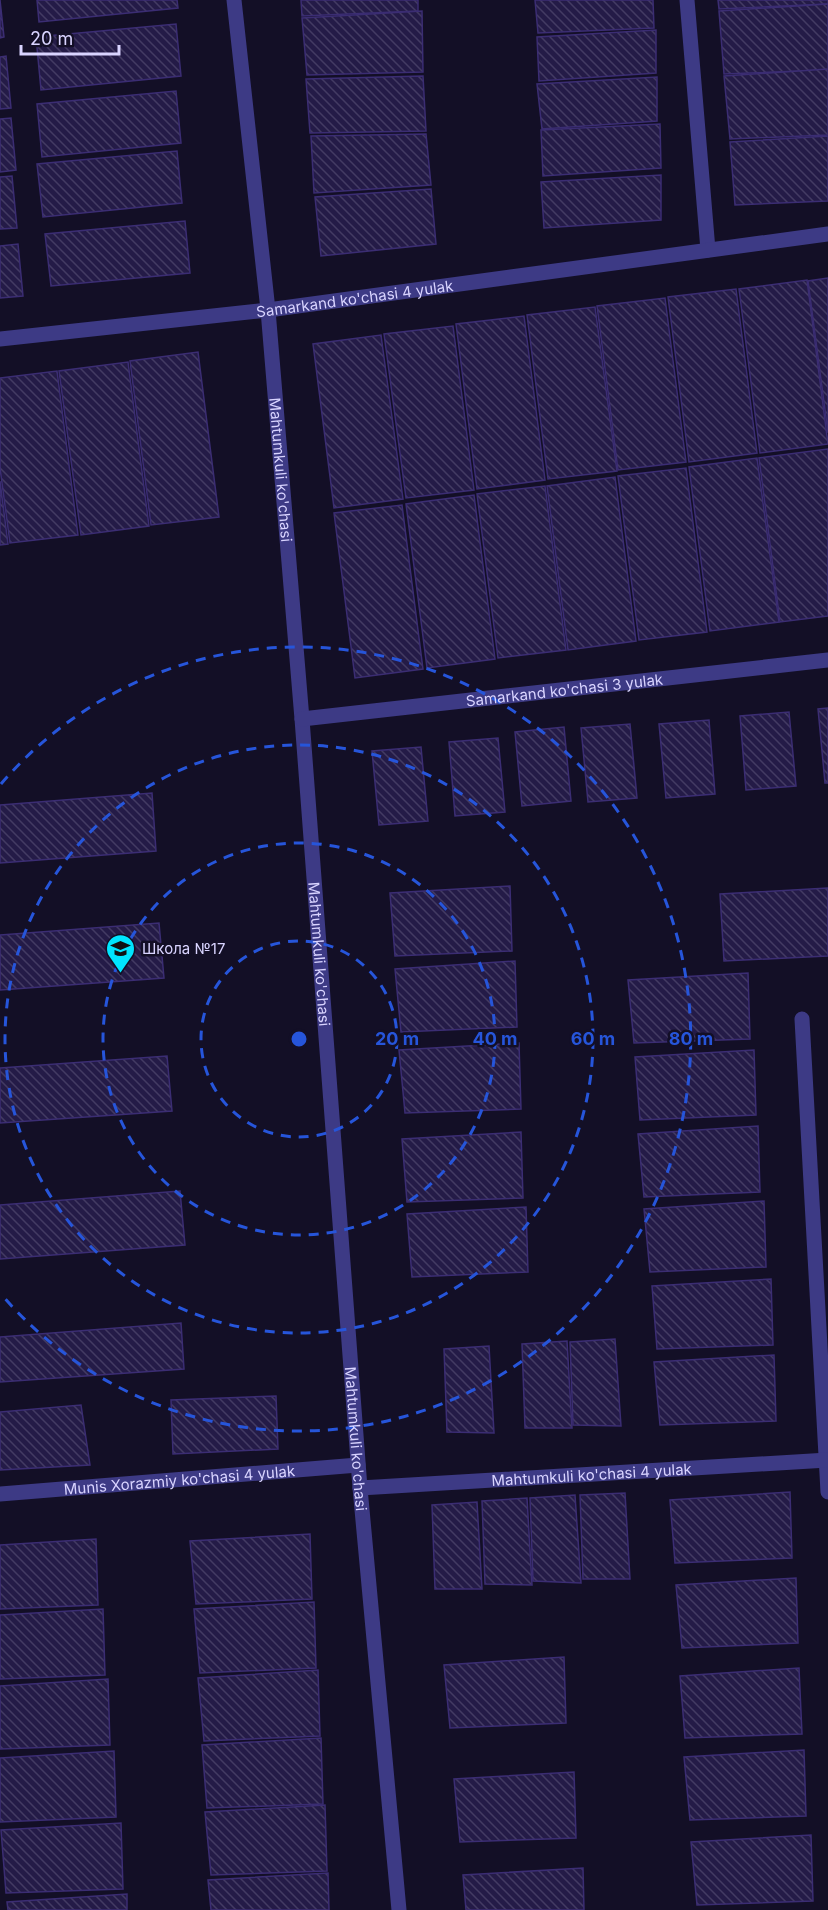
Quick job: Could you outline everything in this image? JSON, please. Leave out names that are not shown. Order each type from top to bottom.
[{"type":"street","name":"Mahtumkuli ko'chasi","points":[[234,0],[268,310],[302,718],[358,1465],[399,1910]]},
{"type":"street","points":[[687,0],[708,249]]},
{"type":"street","name":"Samarkand ko'chasi 4 yulak","points":[[0,339],[268,310],[828,234]]},
{"type":"street","name":"Samarkand ko'chasi 3 yulak","points":[[302,718],[828,660]]},
{"type":"street","points":[[802,1019],[828,1492]]},
{"type":"street","name":"Mahtumkuli ko'chasi 4 yulak","points":[[360,1488],[827,1460]]},
{"type":"street","name":"Munis Xorazmiy ko'chasi 4 yulak","points":[[0,1494],[358,1465]]},
{"type":"building","points":[[0,0],[4,37],[0,38]]},
{"type":"building","points":[[37,0],[177,0],[178,8],[39,22]]},
{"type":"building","points":[[301,0],[418,0],[418,11],[302,16]]},
{"type":"building","points":[[535,0],[653,0],[654,28],[538,33]]},
{"type":"building","points":[[718,0],[828,0],[828,4],[719,9]]},
{"type":"building","points":[[828,4],[828,70],[724,74],[719,11]]},
{"type":"building","points":[[422,11],[423,72],[307,75],[302,18]]},
{"type":"building","points":[[176,24],[181,76],[41,90],[36,37]]},
{"type":"building","points":[[656,30],[656,73],[539,81],[537,37]]},
{"type":"building","points":[[6,56],[11,108],[0,109],[0,57]]},
{"type":"building","points":[[828,69],[828,135],[730,139],[724,76]]},
{"type":"building","points":[[423,76],[426,131],[310,133],[306,79]]},
{"type":"building","points":[[657,77],[657,121],[542,129],[537,84]]},
{"type":"building","points":[[176,91],[181,143],[42,157],[37,104]]},
{"type":"building","points":[[11,118],[16,170],[0,172],[0,119]]},
{"type":"building","points":[[660,124],[661,168],[543,176],[541,130]]},
{"type":"building","points":[[426,134],[431,185],[314,193],[311,136]]},
{"type":"building","points":[[828,136],[828,201],[735,205],[730,142]]},
{"type":"building","points":[[177,151],[182,203],[43,217],[37,164]]},
{"type":"building","points":[[661,175],[661,220],[544,228],[541,182]]},
{"type":"building","points":[[12,176],[17,228],[0,229],[0,177]]},
{"type":"building","points":[[431,189],[436,244],[321,256],[315,197]]},
{"type":"building","points":[[185,221],[190,273],[51,286],[45,234]]},
{"type":"building","points":[[18,244],[23,296],[0,298],[0,246]]},
{"type":"building","points":[[828,278],[828,433],[808,281]]},
{"type":"building","points":[[807,280],[828,444],[760,453],[739,289]]},
{"type":"building","points":[[736,289],[757,453],[689,462],[668,297]]},
{"type":"building","points":[[665,298],[686,462],[618,470],[597,306]]},
{"type":"building","points":[[595,307],[617,471],[548,479],[527,315]]},
{"type":"building","points":[[524,316],[545,480],[477,489],[456,324]]},
{"type":"building","points":[[453,326],[474,490],[406,498],[384,334]]},
{"type":"building","points":[[381,335],[403,499],[334,508],[313,344]]},
{"type":"building","points":[[198,352],[219,517],[151,525],[130,361]]},
{"type":"building","points":[[128,362],[149,526],[81,535],[59,371]]},
{"type":"building","points":[[57,371],[78,535],[10,543],[0,468],[0,378]]},
{"type":"building","points":[[828,449],[828,616],[780,622],[759,458]]},
{"type":"building","points":[[757,458],[779,622],[710,631],[689,467]]},
{"type":"building","points":[[686,468],[707,632],[639,640],[618,476]]},
{"type":"building","points":[[615,477],[636,641],[568,650],[547,486]]},
{"type":"building","points":[[0,481],[8,544],[0,545]]},
{"type":"building","points":[[545,486],[566,650],[498,658],[477,494]]},
{"type":"building","points":[[474,495],[495,659],[427,668],[406,504]]},
{"type":"building","points":[[402,505],[423,669],[355,678],[334,513]]},
{"type":"building","points":[[828,708],[828,783],[825,783],[818,709]]},
{"type":"building","points":[[789,712],[796,786],[746,790],[740,716]]},
{"type":"building","points":[[709,720],[715,794],[666,798],[659,724]]},
{"type":"building","points":[[630,724],[637,798],[588,802],[581,728]]},
{"type":"building","points":[[564,727],[571,801],[522,806],[515,732]]},
{"type":"building","points":[[498,738],[505,812],[455,816],[449,742]]},
{"type":"building","points":[[421,747],[428,821],[379,825],[372,751]]},
{"type":"building","points":[[152,793],[156,851],[0,863],[0,805]]},
{"type":"building","points":[[510,886],[512,951],[395,956],[390,893]]},
{"type":"building","points":[[828,888],[828,956],[724,961],[720,894]]},
{"type":"building","points":[[159,923],[164,978],[0,990],[0,935]]},
{"type":"building","points":[[515,961],[517,1027],[401,1032],[395,969]]},
{"type":"building","points":[[748,973],[750,1039],[634,1043],[628,980]]},
{"type":"building","points":[[519,1043],[521,1109],[405,1113],[399,1050]]},
{"type":"building","points":[[754,1050],[756,1115],[640,1120],[635,1057]]},
{"type":"building","points":[[167,1056],[172,1111],[0,1123],[0,1068]]},
{"type":"building","points":[[758,1126],[760,1192],[644,1197],[638,1134]]},
{"type":"building","points":[[521,1132],[523,1198],[407,1202],[402,1139]]},
{"type":"building","points":[[180,1191],[185,1245],[0,1259],[0,1205]]},
{"type":"building","points":[[764,1201],[766,1267],[650,1272],[644,1209]]},
{"type":"building","points":[[526,1207],[528,1272],[412,1277],[407,1214]]},
{"type":"building","points":[[771,1279],[773,1345],[657,1349],[652,1286]]},
{"type":"building","points":[[181,1323],[184,1369],[0,1382],[0,1337]]},
{"type":"building","points":[[615,1339],[621,1426],[573,1425],[570,1342]]},
{"type":"building","points":[[567,1341],[572,1428],[525,1428],[522,1344]]},
{"type":"building","points":[[489,1346],[494,1433],[447,1432],[444,1349]]},
{"type":"building","points":[[774,1355],[776,1421],[660,1425],[654,1362]]},
{"type":"building","points":[[276,1396],[278,1449],[173,1454],[171,1400]]},
{"type":"building","points":[[81,1405],[90,1465],[0,1470],[0,1412]]},
{"type":"building","points":[[790,1492],[792,1558],[675,1563],[670,1500]]},
{"type":"building","points":[[625,1493],[630,1579],[583,1579],[580,1495]]},
{"type":"building","points":[[575,1495],[581,1583],[533,1581],[530,1498]]},
{"type":"building","points":[[527,1498],[532,1585],[485,1584],[482,1501]]},
{"type":"building","points":[[477,1502],[482,1589],[435,1589],[432,1505]]},
{"type":"building","points":[[310,1534],[312,1599],[196,1604],[190,1541]]},
{"type":"building","points":[[96,1539],[98,1605],[0,1609],[0,1545]]},
{"type":"building","points":[[796,1578],[798,1643],[682,1648],[676,1585]]},
{"type":"building","points":[[314,1602],[316,1668],[200,1673],[194,1609]]},
{"type":"building","points":[[103,1609],[105,1675],[0,1679],[0,1615]]},
{"type":"building","points":[[564,1657],[566,1723],[450,1728],[444,1665]]},
{"type":"building","points":[[799,1668],[802,1734],[685,1738],[680,1676]]},
{"type":"building","points":[[318,1670],[320,1736],[204,1741],[198,1678]]},
{"type":"building","points":[[108,1679],[110,1745],[0,1749],[0,1686]]},
{"type":"building","points":[[321,1738],[323,1804],[207,1808],[202,1745]]},
{"type":"building","points":[[804,1750],[806,1816],[690,1820],[684,1757]]},
{"type":"building","points":[[114,1751],[116,1817],[0,1822],[0,1758]]},
{"type":"building","points":[[574,1772],[576,1838],[460,1842],[454,1779]]},
{"type":"building","points":[[325,1805],[327,1871],[211,1875],[205,1812]]},
{"type":"building","points":[[121,1823],[123,1889],[6,1893],[1,1830]]},
{"type":"building","points":[[811,1835],[813,1901],[697,1905],[691,1842]]},
{"type":"building","points":[[583,1868],[584,1910],[466,1910],[463,1875]]},
{"type":"building","points":[[328,1873],[329,1910],[211,1910],[208,1880]]},
{"type":"building","points":[[127,1894],[127,1910],[8,1910],[7,1902]]},
{"type":"place","name":"Школа №17","points":[[121,974]]}]
